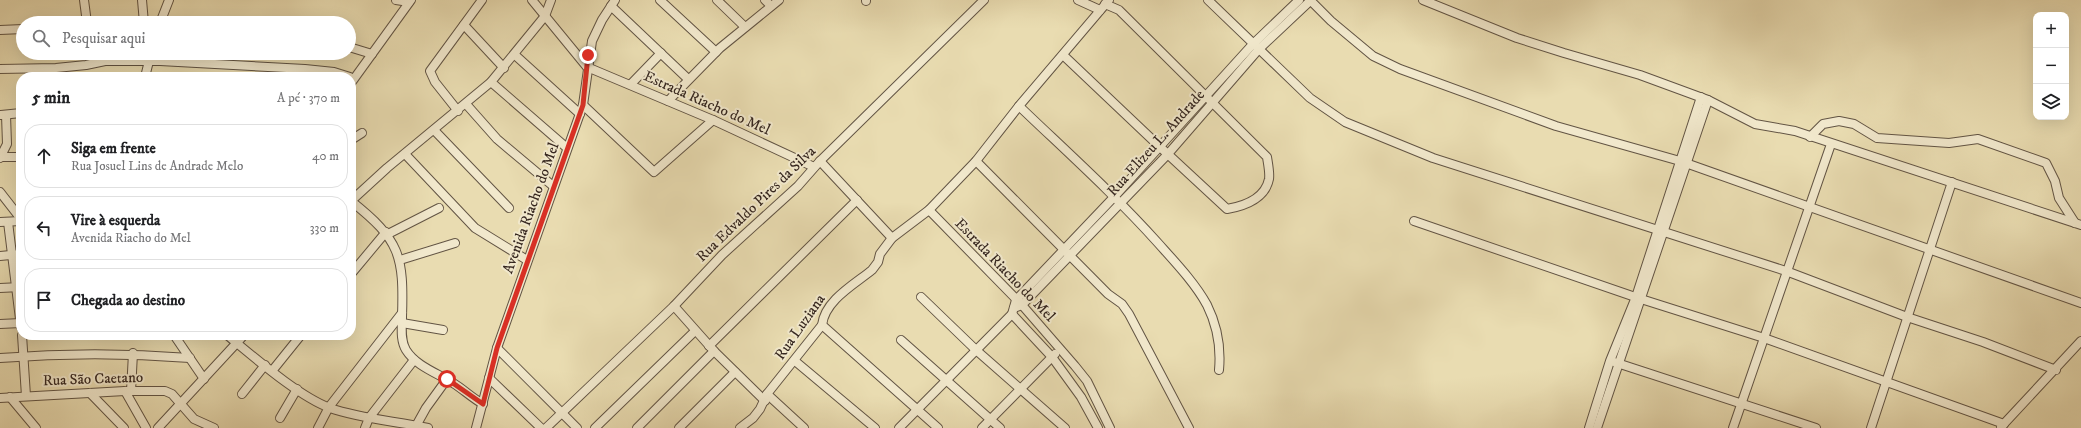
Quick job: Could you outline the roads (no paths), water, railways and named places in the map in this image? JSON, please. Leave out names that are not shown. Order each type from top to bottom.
[{"type":"street","points":[[84,0],[86,16]]},
{"type":"street","points":[[142,0],[143,16]]},
{"type":"street","points":[[162,16],[169,0]]},
{"type":"street","points":[[396,0],[410,1]]},
{"type":"street","points":[[458,111],[430,73],[433,65],[482,0]]},
{"type":"street","points":[[532,0],[587,67]]},
{"type":"street","points":[[356,199],[405,154],[491,82],[515,55],[545,16],[550,0]]},
{"type":"street","points":[[660,0],[716,52]]},
{"type":"street","points":[[717,0],[745,27]]},
{"type":"street","points":[[765,0],[771,6]]},
{"type":"street","points":[[668,101],[716,52],[779,0]]},
{"type":"street","name":"Rua Edvaldo Pires da Silva","points":[[546,428],[563,414],[674,306],[722,255],[776,207],[817,164],[984,0]]},
{"type":"street","points":[[1064,55],[1227,209],[1244,206],[1259,196],[1269,180],[1268,157],[1119,10],[1105,5],[1078,0]]},
{"type":"street","points":[[1208,0],[1310,98],[1345,122],[1433,158],[1786,271],[1908,317],[1984,342],[2056,370]]},
{"type":"street","name":"Rua Elizeu L. Andrade","points":[[1016,307],[1064,248],[1114,197],[1205,96],[1256,46],[1299,0]]},
{"type":"street","points":[[1311,0],[1349,37],[1390,66],[1556,126],[1684,162],[2081,303]]},
{"type":"street","name":"Rua Elizeu L. Andrade","points":[[1016,307],[1071,255],[1168,154],[1212,103],[1256,46],[1311,0]]},
{"type":"street","points":[[1423,0],[1517,38],[1564,54],[1640,75],[1705,98],[1755,124],[1795,131],[2078,224]]},
{"type":"street","points":[[356,74],[410,1]]},
{"type":"street","points":[[613,3],[660,53],[688,79]]},
{"type":"street","name":"Avenida Riacho do Mel","points":[[476,428],[497,348],[553,186],[583,105],[587,67],[592,41],[602,20],[613,3]]},
{"type":"street","name":"Rua Luziana","points":[[740,428],[753,418],[766,397],[795,361],[822,324],[828,308],[872,270],[878,262],[880,254],[892,238],[929,210],[976,161],[1019,106],[1105,5]]},
{"type":"street","points":[[464,25],[504,68]]},
{"type":"street","points":[[0,30],[16,29]]},
{"type":"street","points":[[356,49],[372,54]]},
{"type":"street","points":[[631,84],[660,53]]},
{"type":"street","points":[[515,55],[580,114]]},
{"type":"street","points":[[0,69],[56,68],[116,60]]},
{"type":"street","points":[[146,72],[149,60]]},
{"type":"street","points":[[189,60],[334,72]]},
{"type":"street","name":"Estrada Riacho do Mel","points":[[587,67],[631,84],[817,164],[857,200],[892,238]]},
{"type":"street","points":[[491,82],[567,148]]},
{"type":"street","points":[[1589,428],[1639,298],[1705,98]]},
{"type":"street","points":[[466,104],[497,139],[553,186]]},
{"type":"street","points":[[583,105],[654,172],[713,120]]},
{"type":"street","points":[[1019,106],[1114,197],[1177,263],[1207,305],[1215,325],[1220,356],[1219,370]]},
{"type":"street","points":[[16,114],[3,115],[7,144],[0,158],[16,157]]},
{"type":"street","points":[[1810,137],[1823,124],[1839,121],[1854,124],[1877,138],[1949,143],[1978,139],[1993,143],[2046,163],[2055,181],[2059,198],[2078,224]]},
{"type":"street","points":[[434,130],[508,208]]},
{"type":"street","points":[[356,137],[362,133]]},
{"type":"street","points":[[1733,428],[1831,144]]},
{"type":"street","points":[[405,154],[475,228],[527,260]]},
{"type":"street","points":[[976,161],[1071,255],[1108,294],[1122,304],[1129,314],[1189,428]]},
{"type":"street","points":[[1871,428],[1952,182]]},
{"type":"street","points":[[0,192],[16,213]]},
{"type":"street","points":[[637,428],[857,200]]},
{"type":"street","points":[[356,206],[387,233],[400,260],[403,277],[403,345],[414,360],[447,379],[483,404]]},
{"type":"street","points":[[356,268],[387,233],[439,208]]},
{"type":"street","name":"Estrada Riacho do Mel","points":[[929,210],[1016,307],[1060,349],[1087,382],[1110,428]]},
{"type":"street","points":[[16,221],[4,222],[16,252]]},
{"type":"street","points":[[1414,221],[1639,298],[1764,338],[1886,381],[2003,426],[2081,341]]},
{"type":"street","points":[[400,260],[455,243]]},
{"type":"street","points":[[0,256],[16,255]]},
{"type":"street","points":[[0,288],[16,287]]},
{"type":"street","points":[[921,297],[976,350],[1065,428]]},
{"type":"street","points":[[674,306],[695,331],[735,372],[804,428]]},
{"type":"street","points":[[899,428],[947,381],[1016,307]]},
{"type":"street","name":"Estrada Riacho do Mel","points":[[1016,307],[1081,397],[1098,428]]},
{"type":"street","points":[[318,428],[329,407],[402,313]]},
{"type":"street","points":[[0,324],[16,323]]},
{"type":"street","points":[[402,323],[443,330]]},
{"type":"street","points":[[822,324],[938,428]]},
{"type":"street","points":[[595,428],[695,331]]},
{"type":"street","points":[[22,340],[26,396]]},
{"type":"street","points":[[177,340],[204,379]]},
{"type":"street","points":[[234,340],[297,389],[329,407],[406,427],[416,426],[428,428]]},
{"type":"street","points":[[158,428],[240,340]]},
{"type":"street","points":[[272,371],[297,340]]},
{"type":"street","points":[[901,340],[1000,428]]},
{"type":"street","points":[[497,348],[578,428]]},
{"type":"street","points":[[982,428],[1060,349]]},
{"type":"street","points":[[133,353],[128,391],[146,428]]},
{"type":"street","points":[[0,358],[133,353],[190,358]]},
{"type":"street","points":[[365,428],[369,418],[414,360]]},
{"type":"street","points":[[795,361],[875,428]]},
{"type":"street","points":[[1614,362],[1816,428]]},
{"type":"street","points":[[1597,428],[1614,362]]},
{"type":"street","points":[[242,394],[265,365]]},
{"type":"street","points":[[679,428],[735,372]]},
{"type":"street","points":[[489,378],[541,428]]},
{"type":"street","points":[[416,426],[429,404],[447,379]]},
{"type":"street","points":[[280,418],[297,389]]},
{"type":"street","name":"Rua São Caetano","points":[[0,398],[128,391],[165,391],[172,394],[180,405],[194,419],[214,428]]},
{"type":"street","points":[[90,393],[124,428]]},
{"type":"street","points":[[10,397],[36,428]]}]
